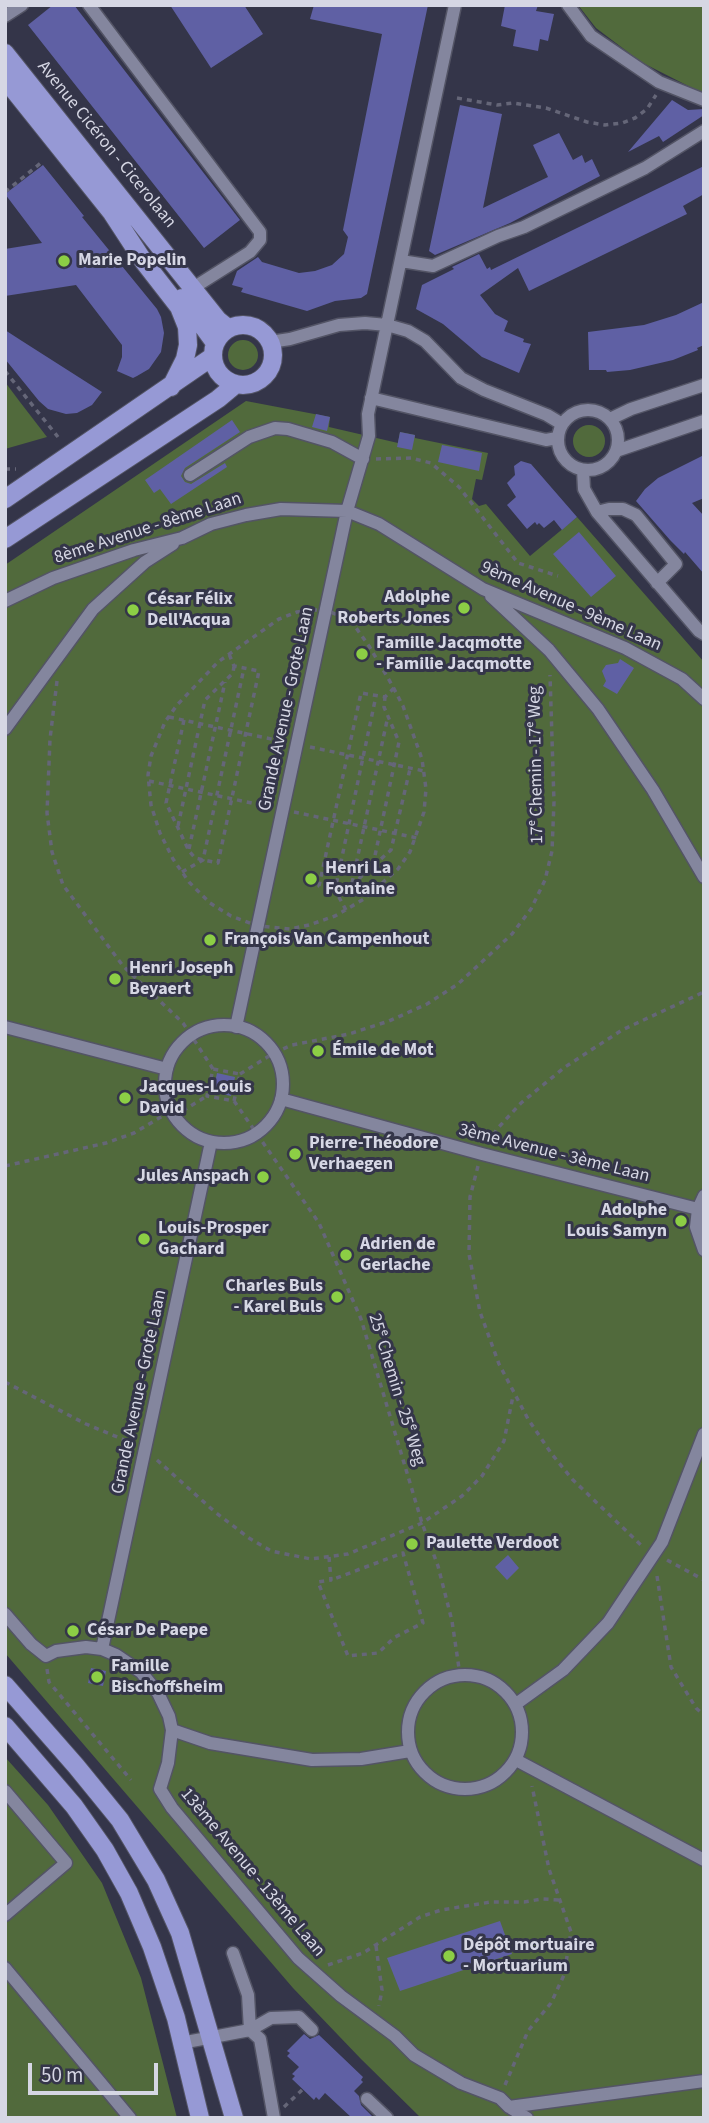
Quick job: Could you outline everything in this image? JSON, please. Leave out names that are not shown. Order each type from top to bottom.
[{"type":"main road","name":"Avenue Cicéron - Cicerolaan","points":[[5,53],[218,320],[228,328]]},
{"type":"main road","points":[[5,79],[127,235],[179,307],[187,327],[188,345],[185,359],[171,387]]},
{"type":"main road","points":[[5,499],[171,387],[214,350],[228,328],[237,325],[257,328],[270,342],[272,361],[268,370],[262,378],[250,384],[236,384],[220,375],[214,350],[206,329],[150,258],[127,235]]},
{"type":"main road","points":[[5,539],[218,399],[236,384]]},
{"type":"main road","points":[[5,1685],[120,1820],[156,1880],[180,1933],[234,2118]]},
{"type":"main road","points":[[5,1726],[74,1806],[105,1850],[123,1882],[152,1947],[176,2018],[200,2118]]},
{"type":"street","points":[[5,16],[22,5]]},
{"type":"street","points":[[89,5],[260,232],[260,240],[250,252],[193,288]]},
{"type":"street","name":"Grande Avenue - Grote Laan","points":[[236,1027],[347,511],[369,436],[368,414],[371,398],[455,5]]},
{"type":"street","points":[[568,5],[591,36],[662,84],[704,100]]},
{"type":"street","points":[[401,261],[433,266],[524,227],[645,168],[704,131]]},
{"type":"street","points":[[270,342],[339,325],[387,325],[408,331],[425,341],[461,378],[562,424]]},
{"type":"street","points":[[610,419],[631,409],[704,385]]},
{"type":"street","points":[[371,398],[546,440],[557,438]]},
{"type":"street","points":[[616,451],[617,434],[610,419],[602,413],[584,409],[562,424],[557,438],[562,456],[569,463],[583,470],[596,469],[604,465],[616,451],[704,421]]},
{"type":"street","points":[[190,474],[249,437],[275,428],[288,429],[332,442],[363,459]]},
{"type":"street","points":[[583,470],[584,489],[597,512],[704,634]]},
{"type":"street","name":"8ème Avenue - 8ème Laan","points":[[5,601],[53,578],[134,550],[182,538],[211,524],[281,509],[347,511]]},
{"type":"street","points":[[597,512],[623,509],[636,515],[676,564],[657,583]]},
{"type":"street","name":"9ème Avenue - 9ème Laan","points":[[347,511],[379,524],[483,589],[625,648],[682,679],[704,699]]},
{"type":"street","points":[[5,729],[93,610],[145,562],[182,538]]},
{"type":"street","points":[[483,589],[550,650],[606,720],[653,790],[704,877]]},
{"type":"street","points":[[221,1026],[236,1027],[257,1037],[274,1053],[283,1083],[281,1099],[268,1123],[256,1133],[236,1142],[211,1142],[184,1128],[173,1114],[165,1090],[167,1069],[176,1050],[192,1035],[221,1026]]},
{"type":"street","points":[[5,1027],[167,1069]]},
{"type":"street","name":"3ème Avenue - 3ème Laan","points":[[281,1099],[698,1209]]},
{"type":"street","name":"Grande Avenue - Grote Laan","points":[[102,1649],[211,1142]]},
{"type":"street","points":[[704,1196],[698,1209],[696,1227],[704,1250]]},
{"type":"street","points":[[516,1704],[563,1670],[608,1623],[662,1542],[704,1434]]},
{"type":"street","points":[[5,1614],[46,1656],[56,1651],[86,1647],[102,1649],[129,1663],[151,1683],[164,1703],[172,1730],[210,1743],[312,1760],[360,1759],[410,1751]]},
{"type":"street","points":[[460,1675],[477,1676],[506,1691],[516,1704],[522,1722],[522,1741],[516,1760],[505,1775],[489,1786],[470,1790],[451,1789],[433,1781],[419,1768],[410,1751],[407,1734],[409,1716],[417,1700],[429,1687],[460,1675]]},
{"type":"street","name":"13ème Avenue - 13ème Laan","points":[[172,1730],[168,1763],[160,1789],[172,1808],[309,1969],[414,2055],[461,2083],[505,2102],[527,2118]]},
{"type":"street","points":[[516,1760],[704,1860]]},
{"type":"street","points":[[5,1791],[66,1863],[5,1915]]},
{"type":"street","points":[[233,1952],[248,1995],[250,2029],[260,2039],[274,2115]]},
{"type":"street","points":[[5,1968],[130,2118]]},
{"type":"street","points":[[181,2042],[250,2029],[271,2018],[299,2017],[312,2030]]},
{"type":"street","points":[[505,2102],[704,2081]]},
{"type":"street","points":[[367,2099],[387,2118]]},
{"type":"path","points":[[457,98],[497,105],[513,103],[546,108],[587,122],[605,125],[635,118],[646,109],[662,84]]},
{"type":"path","points":[[5,192],[42,162]]},
{"type":"path","points":[[5,371],[58,438]]},
{"type":"path","points":[[363,459],[411,458],[431,463],[459,487],[518,563],[558,576]]},
{"type":"path","points":[[5,469],[16,469]]},
{"type":"path","points":[[326,610],[344,618],[360,633],[394,688],[422,759],[426,789],[422,823],[410,852],[384,883],[346,910],[318,923],[279,929],[258,926],[231,916],[209,902],[173,859],[155,819],[149,790],[152,756],[165,722],[196,682],[229,654],[279,619],[297,612],[326,610]]},
{"type":"path","name":"17ᵉ Chemin - 17ᵉ Weg","points":[[240,1074],[292,1045],[369,1028],[427,1004],[458,984],[490,956],[512,934],[531,909],[545,880],[552,851],[554,802],[550,650]]},
{"type":"path","points":[[177,826],[205,700],[233,673],[234,666],[229,654]]},
{"type":"path","points":[[57,659],[47,813],[52,852],[59,874],[63,885],[123,966],[183,1023],[192,1035],[213,1069],[208,1096]]},
{"type":"path","points":[[184,720],[166,803],[195,858],[218,863],[259,671],[234,666]]},
{"type":"path","points":[[182,872],[203,860],[244,668]]},
{"type":"path","points":[[189,851],[225,680]]},
{"type":"path","points":[[372,867],[399,742],[384,707],[385,697],[394,688]]},
{"type":"path","points":[[385,697],[361,693],[319,886],[344,892],[391,850],[410,769]]},
{"type":"path","points":[[346,910],[335,890],[376,696]]},
{"type":"path","points":[[352,885],[388,716]]},
{"type":"path","points":[[704,992],[622,1030],[565,1068],[521,1103],[496,1129],[482,1154],[470,1197],[469,1217],[469,1254],[480,1312],[513,1394],[551,1453],[572,1479],[638,1544],[704,1580]]},
{"type":"path","points":[[5,1166],[106,1143],[134,1133],[208,1096],[234,1101],[240,1074],[213,1069]]},
{"type":"path","name":"25ᵉ Chemin - 25ᵉ Weg","points":[[234,1101],[319,1223],[361,1318],[422,1523],[438,1566],[452,1621],[460,1675]]},
{"type":"path","points":[[5,1382],[86,1424],[145,1449],[215,1512],[271,1551],[311,1559],[348,1554],[422,1523],[462,1496],[482,1476],[504,1441],[513,1394]]},
{"type":"path","points":[[403,1553],[423,1623],[395,1637],[378,1653],[348,1656],[317,1581],[331,1580],[403,1553]]},
{"type":"path","points":[[654,1553],[671,1667],[696,1708],[704,1715]]},
{"type":"path","points":[[329,1558],[331,1580]]},
{"type":"path","points":[[46,1656],[48,1682],[131,1780]]},
{"type":"path","points":[[505,2102],[528,2031],[551,2003],[564,1975],[571,1932],[549,1869],[528,1766]]},
{"type":"path","points":[[309,1969],[363,1953],[420,1917],[441,1910],[491,1902],[560,1900]]},
{"type":"path","points":[[376,1946],[382,1990],[379,2024]]},
{"type":"path","points":[[274,2115],[302,2090]]},
{"type":"green space","points":[[578,5],[701,5],[704,8],[704,94],[641,62],[596,28]]},
{"type":"green space","points":[[243,340],[254,344],[258,355],[254,366],[243,370],[232,366],[228,355],[232,344]]},
{"type":"green space","points":[[5,382],[20,402],[47,437],[5,449]]},
{"type":"green space","points":[[246,401],[330,417],[329,427],[398,443],[400,432],[415,435],[415,438],[488,453],[482,480],[476,479],[472,499],[479,506],[486,504],[530,556],[577,517],[704,662],[704,2118],[421,2118],[293,1988],[5,1653],[5,565]]},
{"type":"green space","points":[[589,425],[600,430],[605,441],[600,452],[589,457],[578,452],[573,441],[578,430]]},
{"type":"green space","points":[[5,1757],[48,1805],[102,1883],[141,1978],[177,2118],[5,2118]]},
{"type":"building","points":[[53,5],[74,5],[240,220],[204,248],[28,25]]},
{"type":"building","points":[[170,5],[244,5],[263,34],[211,68]]},
{"type":"building","points":[[314,5],[428,5],[367,294],[361,298],[335,301],[307,311],[241,292],[243,288],[232,285],[237,271],[258,257],[262,262],[299,273],[332,265],[344,254],[348,237],[343,230],[382,34],[310,19]]},
{"type":"building","points":[[505,5],[538,5],[536,11],[554,14],[548,41],[540,39],[538,51],[513,46],[516,30],[501,26]]},
{"type":"building","points":[[672,100],[688,110],[704,109],[704,115],[663,142],[659,136],[628,152]]},
{"type":"building","points":[[460,105],[502,114],[483,208],[548,177],[533,145],[559,133],[573,160],[582,155],[585,163],[592,159],[600,176],[510,223],[435,255],[429,251]]},
{"type":"building","points":[[43,165],[161,317],[164,333],[161,352],[149,369],[133,378],[117,371],[122,357],[122,345],[76,285],[5,296],[5,249],[42,243],[5,194]]},
{"type":"building","points":[[704,166],[704,194],[683,206],[687,214],[529,291],[518,268],[480,295],[495,314],[508,321],[504,331],[531,344],[519,373],[482,357],[443,324],[416,309],[422,285],[454,269],[452,267],[479,254],[487,269],[490,267],[491,270]]},
{"type":"building","points":[[704,302],[704,345],[697,348],[698,350],[673,360],[630,370],[589,370],[588,332],[644,325],[676,315]]},
{"type":"building","points":[[5,330],[102,392],[92,405],[77,413],[66,414],[48,409],[5,359]]},
{"type":"building","points":[[316,414],[330,417],[327,431],[312,427]]},
{"type":"building","points":[[232,420],[240,432],[185,468],[181,476],[185,482],[191,484],[225,463],[227,467],[171,504],[160,489],[154,493],[145,480]]},
{"type":"building","points":[[400,432],[415,435],[412,450],[397,447]]},
{"type":"building","points":[[442,445],[482,453],[479,471],[438,462]]},
{"type":"building","points":[[704,455],[704,498],[692,503],[704,516],[704,574],[636,501],[658,478]]},
{"type":"building","points":[[521,461],[531,464],[577,517],[562,530],[554,520],[544,528],[535,522],[527,529],[507,505],[516,497],[507,483],[515,475],[514,466]]},
{"type":"building","points":[[579,532],[616,576],[591,597],[553,554]]},
{"type":"building","points":[[620,659],[634,668],[617,694],[603,686],[606,681],[602,671],[606,665],[618,663]]},
{"type":"building","points":[[217,1073],[235,1077],[231,1096],[213,1092]]},
{"type":"building","points":[[508,1555],[519,1568],[507,1580],[495,1567]]},
{"type":"building","name":"Famille Bischoffsheim","points":[[91,1668],[106,1671],[103,1686],[88,1683]]},
{"type":"building","name":"Dépôt mortuaire - Mortuarium","points":[[500,1921],[512,1954],[400,1991],[387,1958]]},
{"type":"building","points":[[304,2034],[310,2039],[319,2035],[363,2077],[363,2082],[354,2091],[359,2096],[361,2105],[374,2118],[352,2118],[325,2093],[319,2100],[316,2097],[314,2100],[292,2079],[295,2076],[292,2074],[299,2067],[287,2056],[290,2053],[287,2051]]},
{"type":"place","name":"Marie Popelin","points":[[64,261]]},
{"type":"place","name":"Adolphe Roberts Jones","points":[[464,608]]},
{"type":"place","name":"César Félix Dell'Acqua","points":[[133,610]]},
{"type":"place","name":"Famille Jacqmotte - Familie Jacqmotte","points":[[362,654]]},
{"type":"place","name":"Henri La Fontaine","points":[[311,879]]},
{"type":"place","name":"François Van Campenhout","points":[[210,940]]},
{"type":"place","name":"Henri Joseph Beyaert","points":[[115,979]]},
{"type":"place","name":"Émile de Mot","points":[[318,1051]]},
{"type":"place","name":"Jacques-Louis David","points":[[125,1098]]},
{"type":"place","name":"Pierre-Théodore Verhaegen","points":[[295,1154]]},
{"type":"place","name":"Jules Anspach","points":[[263,1177]]},
{"type":"place","name":"Adolphe Louis Samyn","points":[[681,1221]]},
{"type":"place","name":"Louis-Prosper Gachard","points":[[144,1239]]},
{"type":"place","name":"Adrien de Gerlache","points":[[346,1255]]},
{"type":"place","name":"Charles Buls - Karel Buls","points":[[337,1297]]},
{"type":"place","name":"Paulette Verdoot","points":[[412,1544]]},
{"type":"place","name":"César De Paepe","points":[[73,1631]]},
{"type":"place","name":"Famille Bischoffsheim","points":[[97,1677]]},
{"type":"place","name":"Dépôt mortuaire - Mortuarium","points":[[449,1956]]}]
